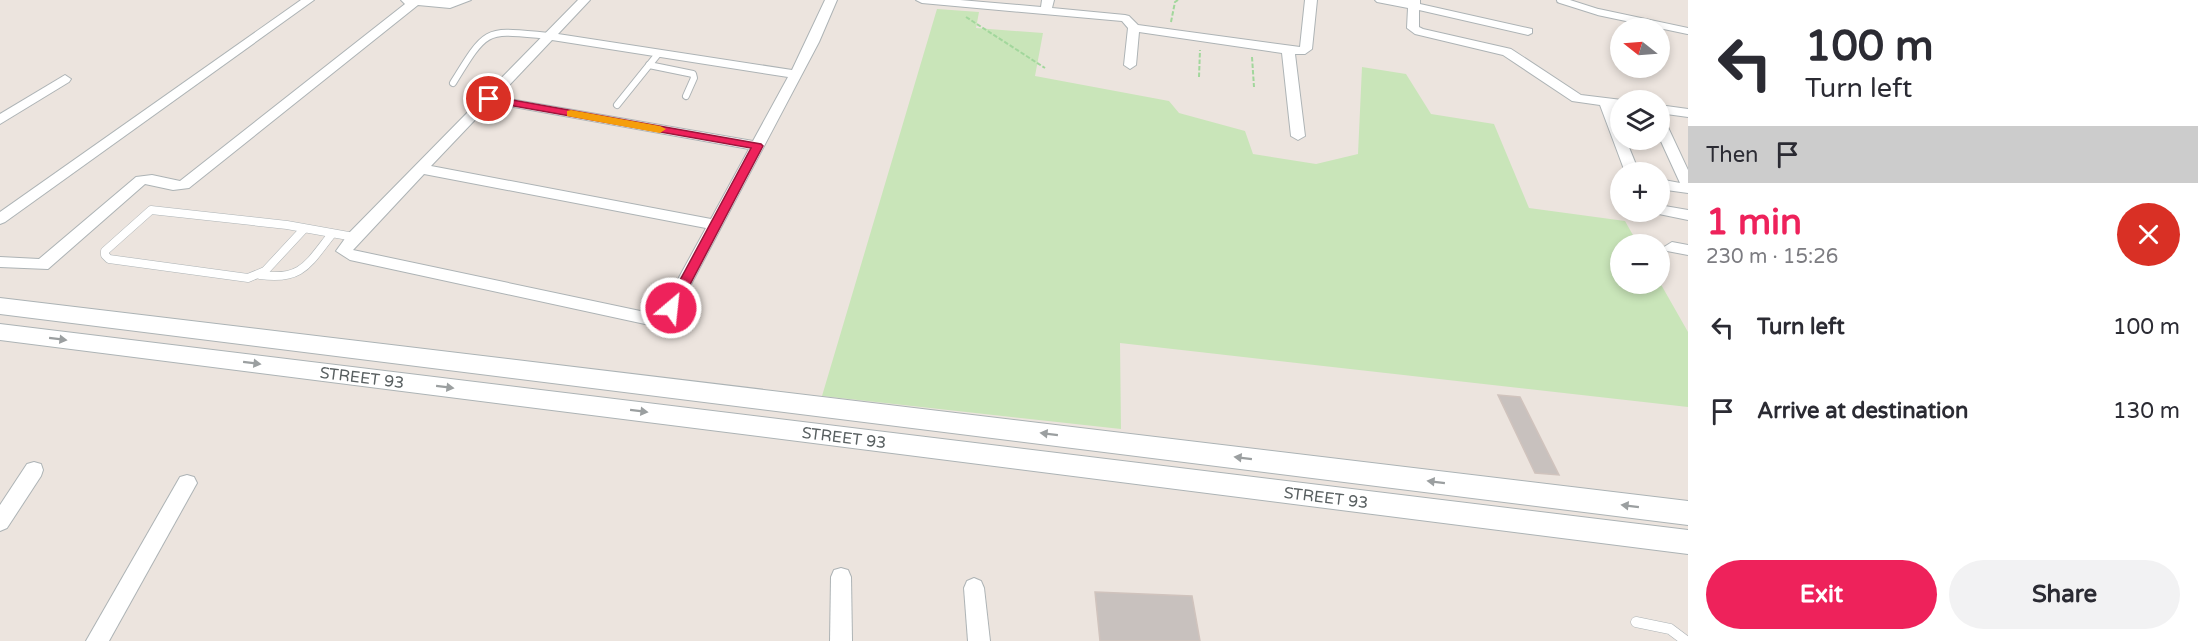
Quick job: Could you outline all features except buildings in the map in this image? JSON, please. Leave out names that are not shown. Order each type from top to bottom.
[{"type":"street","points":[[0,219],[308,0]]},
{"type":"street","points":[[399,0],[450,5],[465,0]]},
{"type":"street","points":[[584,0],[354,237],[344,251],[350,255],[645,318],[661,315],[671,308],[716,225],[796,74],[831,0]]},
{"type":"street","points":[[922,0],[1047,5],[1125,18],[1134,28],[1303,51],[1306,49],[1311,0]]},
{"type":"street","points":[[1381,0],[1414,3],[1528,31]]},
{"type":"street","points":[[0,261],[42,265],[141,180],[148,179],[178,186],[184,184],[415,2]]},
{"type":"street","points":[[1414,3],[1413,28],[1419,32],[1507,52],[1577,98],[1610,103]]},
{"type":"street","points":[[1130,65],[1134,28]]},
{"type":"street","points":[[549,36],[796,74]]},
{"type":"street","points":[[1288,50],[1298,136]]},
{"type":"street","points":[[0,120],[65,79]]},
{"type":"street","points":[[489,99],[757,146]]},
{"type":"street","points":[[1605,102],[1628,162]]},
{"type":"street","points":[[1670,111],[1688,113]]},
{"type":"street","points":[[1670,147],[1687,183],[1687,189],[1670,186]]},
{"type":"street","points":[[422,169],[716,225]]},
{"type":"street","points":[[1670,213],[1688,215]]},
{"type":"street","points":[[1672,247],[1688,250]]},
{"type":"street","name":"STREET 93","points":[[0,306],[1688,513]]},
{"type":"street","name":"STREET 93","points":[[0,332],[1688,543]]},
{"type":"street","points":[[0,522],[34,470]]},
{"type":"street","points":[[97,641],[187,483]]},
{"type":"street","points":[[841,641],[842,577]]},
{"type":"street","points":[[974,588],[979,641]]},
{"type":"lane","points":[[1560,0],[1598,12],[1688,31]]},
{"type":"lane","points":[[453,83],[475,48],[488,36],[499,31],[549,36]]},
{"type":"lane","points":[[617,105],[658,54]]},
{"type":"lane","points":[[649,65],[693,74],[694,78],[686,96]]},
{"type":"lane","points":[[332,234],[302,269],[284,277],[260,275],[248,278],[109,259],[105,255],[105,251],[151,210],[213,216],[354,237]]},
{"type":"lane","points":[[260,275],[304,229]]},
{"type":"lane","points":[[1636,622],[1670,629],[1686,641]]},
{"type":"path","points":[[1168,32],[1175,2],[1178,0]]},
{"type":"path","points":[[964,15],[978,22],[1011,47],[1045,68]]},
{"type":"path","points":[[1199,77],[1201,36]]},
{"type":"path","points":[[1251,44],[1254,87]]},
{"type":"green space","points":[[937,9],[979,12],[976,28],[1043,33],[1035,76],[1169,101],[1179,113],[1245,131],[1253,154],[1316,164],[1358,154],[1362,67],[1406,74],[1431,114],[1494,124],[1529,208],[1610,219],[1610,222],[1626,222],[1632,234],[1610,234],[1610,294],[1666,294],[1688,332],[1688,407],[1120,343],[1121,429],[822,396]]},
{"type":"slow traffic","points":[[571,114],[660,129]]},
{"type":"route","points":[[489,99],[757,146],[671,308]]}]
